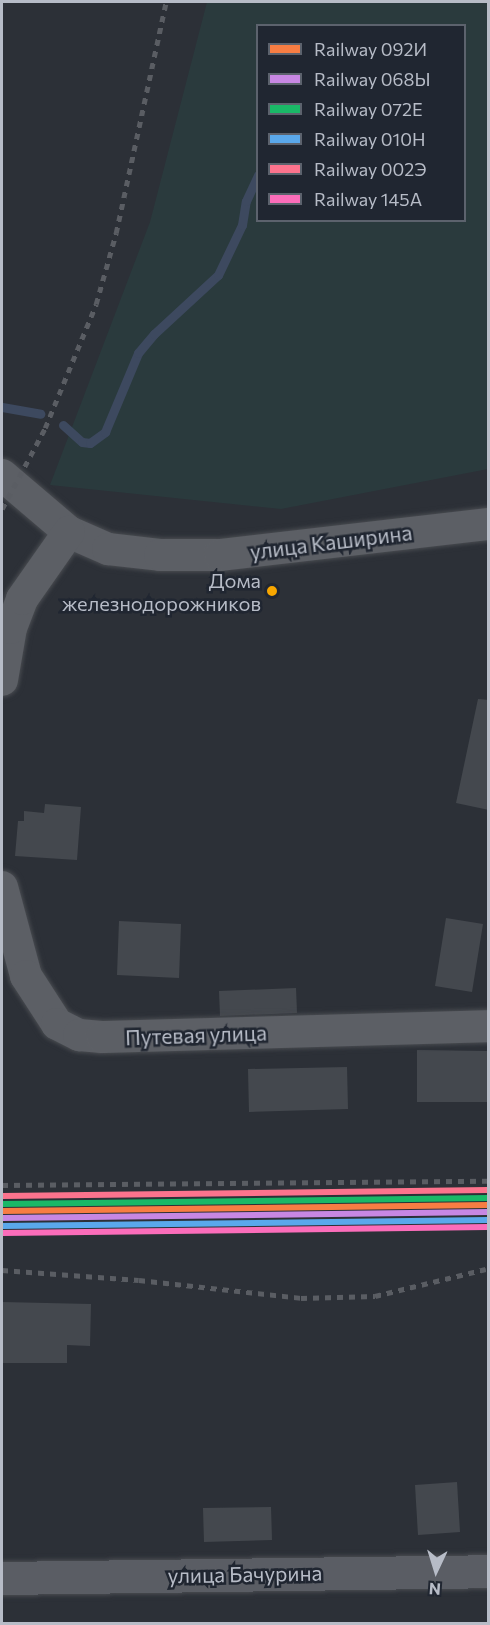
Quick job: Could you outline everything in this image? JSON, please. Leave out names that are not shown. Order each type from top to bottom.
[{"type":"street","name":"улица Каширина","points":[[2,475],[69,532],[108,549],[160,555],[220,555],[489,524]]},
{"type":"street","points":[[2,680],[10,628],[22,599],[69,532]]},
{"type":"street","name":"Путевая улица","points":[[2,887],[26,976],[57,1024],[79,1035],[102,1038],[489,1026]]},
{"type":"street","name":"улица Бачурина","points":[[2,1578],[489,1571]]},
{"type":"shaded area","points":[[207,2],[488,2],[488,469],[281,509],[50,485],[150,222]]},
{"type":"building","points":[[478,699],[489,700],[489,810],[456,803]]},
{"type":"building","points":[[45,804],[81,807],[77,860],[15,856],[18,821],[24,821],[24,811],[44,813]]},
{"type":"building","points":[[446,918],[483,924],[472,992],[435,986]]},
{"type":"building","points":[[119,921],[181,924],[179,978],[117,975]]},
{"type":"building","points":[[296,988],[297,1013],[220,1016],[219,991]]},
{"type":"building","points":[[417,1050],[489,1051],[489,1102],[417,1102]]},
{"type":"building","points":[[347,1067],[348,1109],[249,1112],[248,1069]]},
{"type":"building","points":[[2,1302],[91,1304],[90,1346],[67,1345],[67,1363],[2,1363]]},
{"type":"building","points":[[457,1482],[460,1532],[418,1535],[415,1485]]},
{"type":"building","points":[[271,1507],[272,1540],[204,1542],[203,1508]]},
{"type":"waterway","points":[[63,425],[82,442],[90,443],[105,432],[138,353],[154,334],[218,275],[242,225],[246,201],[256,179]]},
{"type":"waterway","points":[[2,407],[40,414]]},
{"type":"railway","points":[[2,509],[45,428],[96,304],[116,233],[166,2]]},
{"type":"railway","points":[[2,1185],[488,1181]]},
{"type":"railway","points":[[2,1270],[139,1280],[301,1298],[375,1296],[486,1269]]},
{"type":"rail line","name":"002Э","points":[[2,1196],[488,1190]]},
{"type":"rail line","name":"072Е","points":[[2,1204],[488,1198]]},
{"type":"rail line","name":"092И","points":[[2,1211],[488,1205]]},
{"type":"rail line","name":"068Ы","points":[[2,1218],[488,1212]]},
{"type":"rail line","name":"010Н","points":[[2,1226],[488,1220]]},
{"type":"rail line","name":"145А","points":[[2,1233],[488,1227]]},
{"type":"place","name":"Дома железнодорожников","points":[[272,591]]}]
